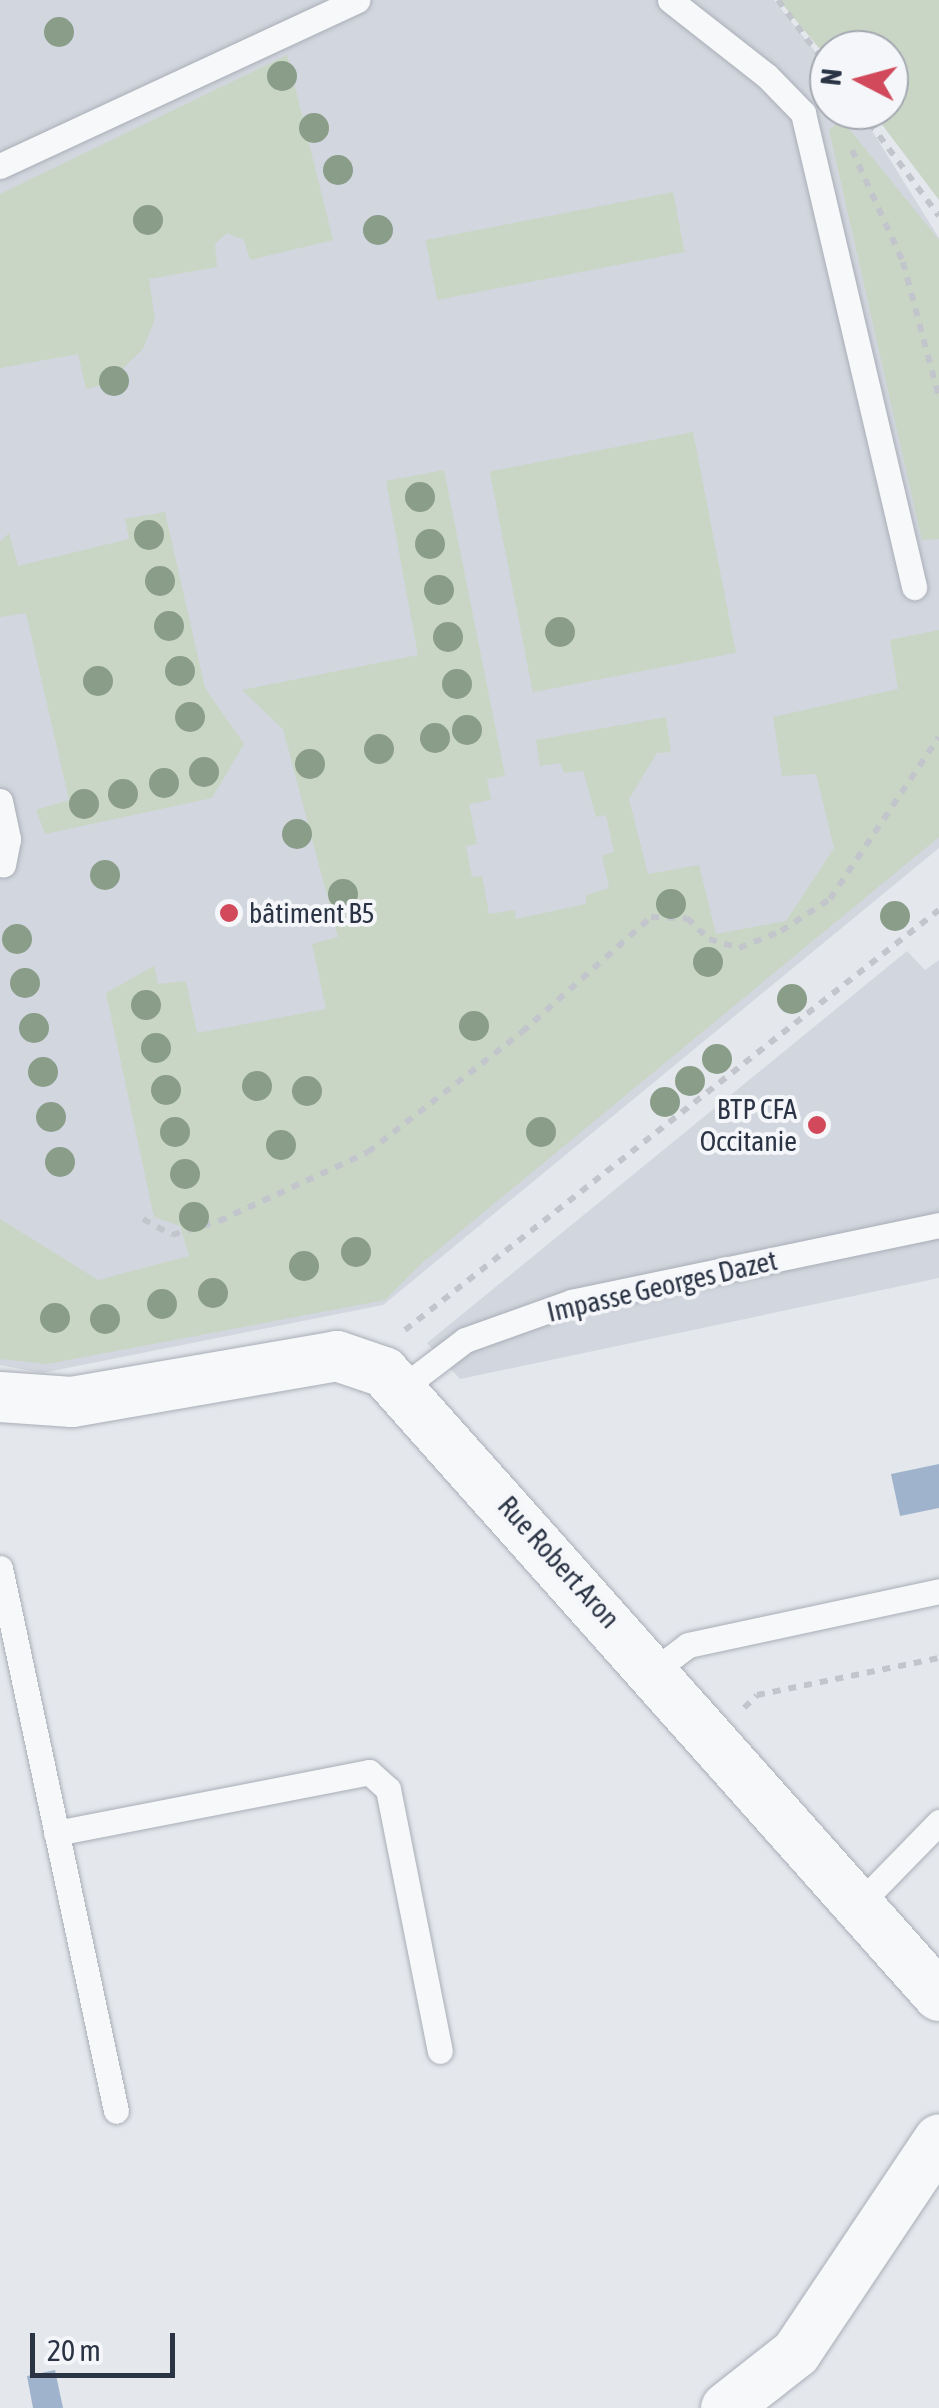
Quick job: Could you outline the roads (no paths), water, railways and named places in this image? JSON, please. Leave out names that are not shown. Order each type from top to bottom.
[{"type":"street","points":[[0,1429],[72,1402],[294,1358],[338,1356],[383,1375]]},
{"type":"street","name":"Rue Robert Aron","points":[[383,1375],[655,1670],[939,1996]]},
{"type":"street","points":[[0,1397],[72,1402]]},
{"type":"street","points":[[726,2408],[796,2353],[939,2138]]},
{"type":"lane","points":[[0,166],[356,0]]},
{"type":"lane","points":[[670,0],[767,76],[803,114],[914,587]]},
{"type":"lane","points":[[0,801],[8,838],[3,865]]},
{"type":"lane","name":"Impasse Georges Dazet","points":[[383,1375],[571,1302],[939,1225]]},
{"type":"lane","points":[[0,1568],[116,2111]]},
{"type":"lane","points":[[655,1670],[688,1645],[939,1591]]},
{"type":"lane","points":[[56,1833],[370,1772],[388,1790],[440,2051]]},
{"type":"lane","points":[[861,1902],[939,1822]]},
{"type":"water","points":[[939,1464],[939,1508],[900,1516],[891,1474]]},
{"type":"water","points":[[55,2370],[63,2408],[33,2408],[27,2376]]},
{"type":"place","name":"bâtiment B5","points":[[229,913]]},
{"type":"place","name":"BTP CFA Occitanie","points":[[817,1125]]}]
